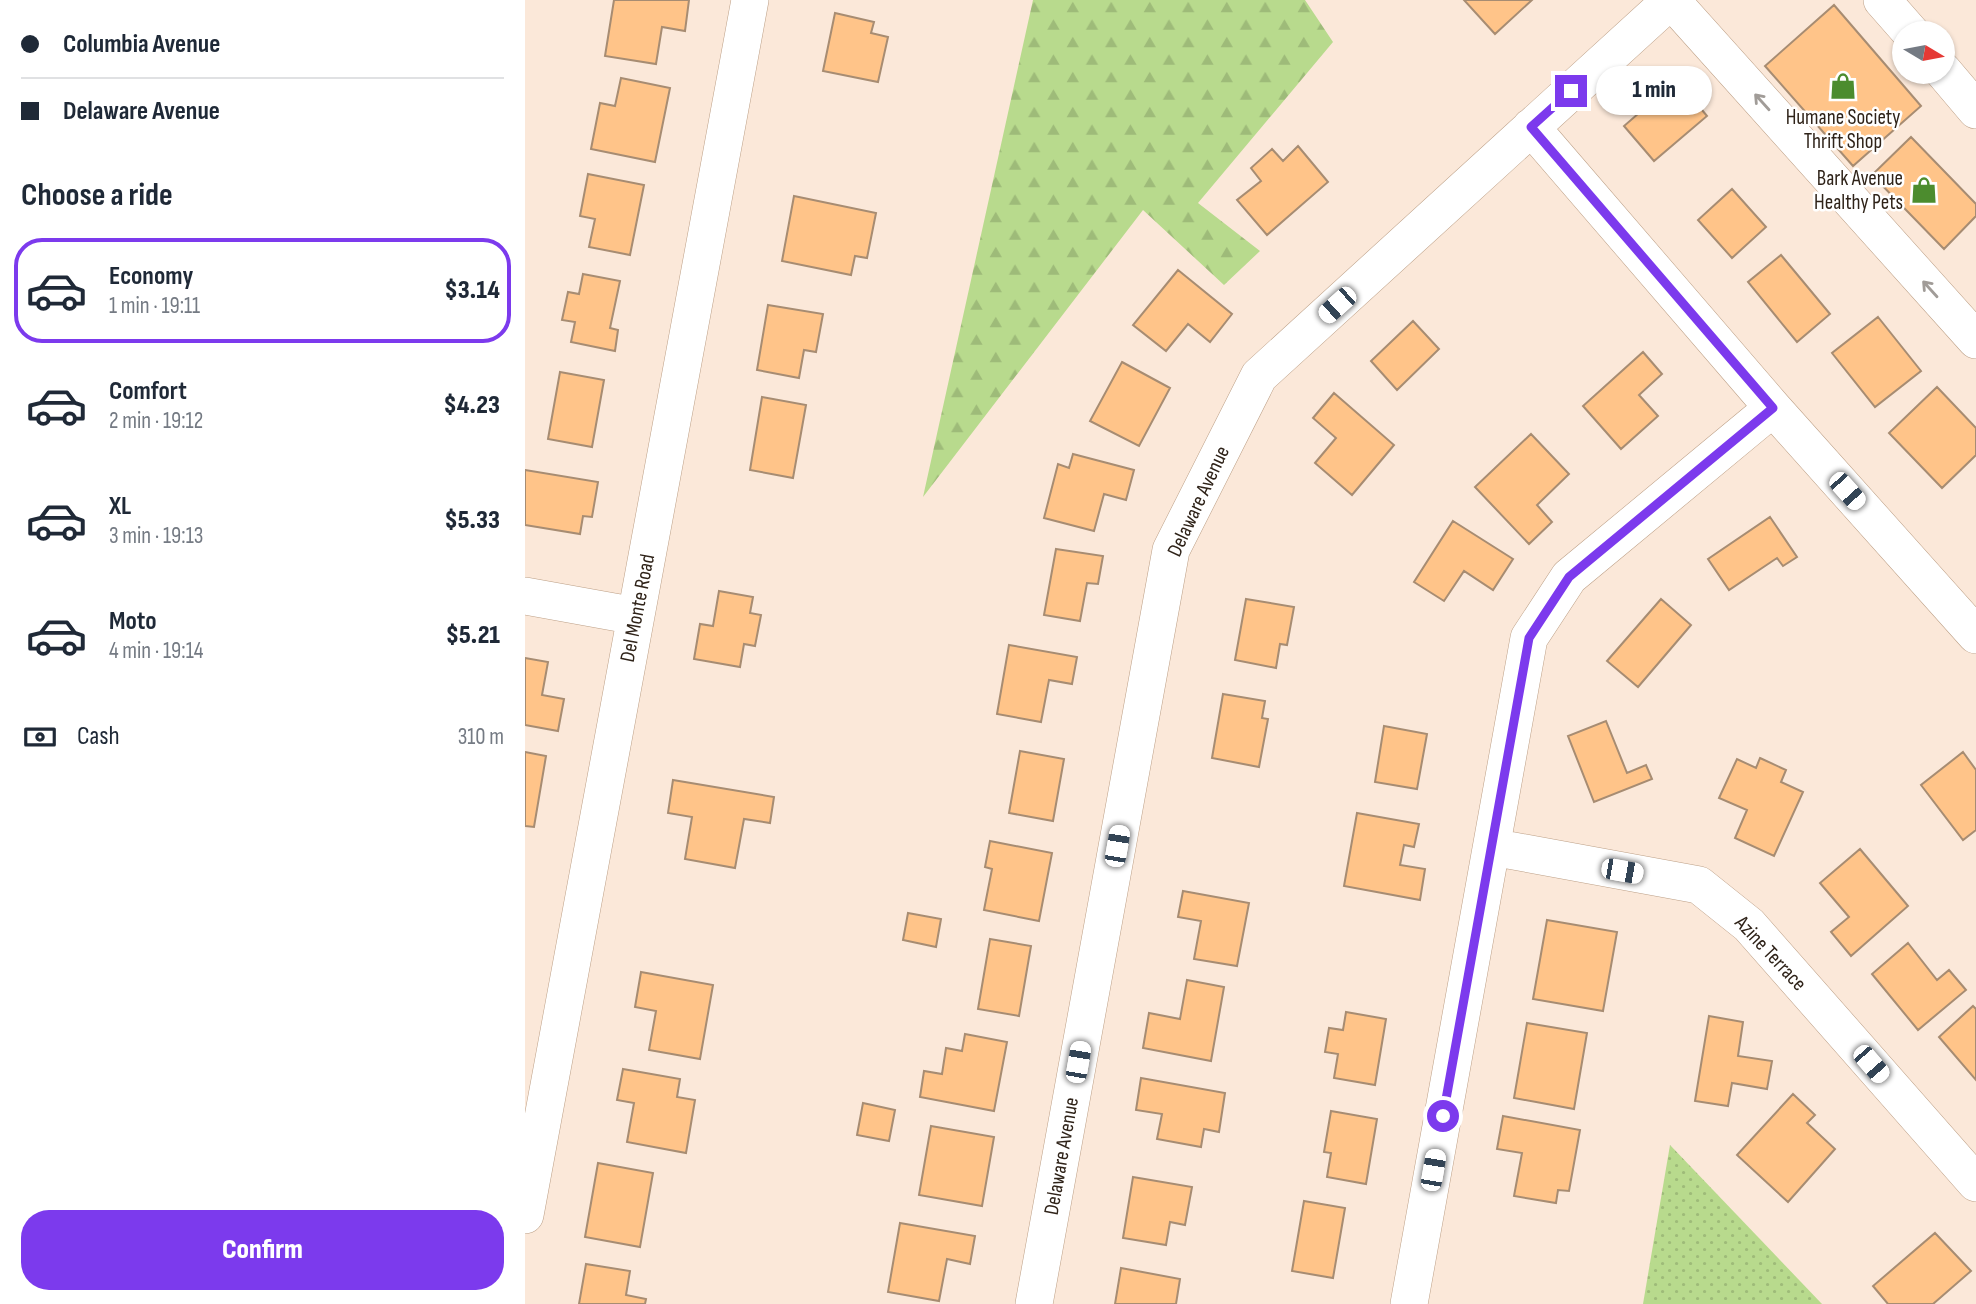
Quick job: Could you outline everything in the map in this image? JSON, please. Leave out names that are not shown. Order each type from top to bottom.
[{"type":"street","name":"Del Monte Road","points":[[525,1215],[750,0]]},
{"type":"street","points":[[1671,0],[1976,340]]},
{"type":"street","name":"Delaware Avenue","points":[[1034,1304],[1171,550],[1259,376],[1671,0]]},
{"type":"street","points":[[1882,0],[1900,21]]},
{"type":"street","points":[[1954,84],[1976,110]]},
{"type":"street","points":[[1531,127],[1773,408],[1976,635]]},
{"type":"street","points":[[1409,1304],[1529,638],[1569,577],[1773,408]]},
{"type":"street","points":[[525,596],[636,616]]},
{"type":"street","name":"Azine Terrace","points":[[1492,847],[1699,885],[1749,925],[1976,1184]]},
{"type":"green space","points":[[1033,0],[1305,0],[1333,42],[1198,203],[1260,251],[1224,285],[1143,210],[923,497]]},
{"type":"green space","points":[[1670,1145],[1822,1304],[1643,1304]]},
{"type":"building","points":[[614,0],[689,0],[685,31],[662,27],[656,64],[605,56]]},
{"type":"building","points":[[1464,0],[1532,0],[1495,34]]},
{"type":"building","name":"Humane Society Thrift Shop","points":[[1834,5],[1892,72],[1892,84],[1902,84],[1921,106],[1853,166],[1765,66]]},
{"type":"building","points":[[835,13],[874,22],[871,33],[888,37],[878,82],[823,71]]},
{"type":"building","points":[[621,78],[670,88],[655,162],[591,149],[600,103],[615,106]]},
{"type":"building","points":[[1677,80],[1707,116],[1654,161],[1624,126]]},
{"type":"building","name":"Bark Avenue Healthy Pets","points":[[1911,137],[1976,204],[1976,216],[1944,249],[1872,175]]},
{"type":"building","points":[[1298,146],[1328,182],[1267,235],[1237,200],[1261,181],[1251,168],[1272,149],[1283,161]]},
{"type":"building","points":[[588,174],[644,185],[630,255],[589,247],[595,219],[580,216]]},
{"type":"building","points":[[1732,189],[1766,227],[1732,258],[1698,220]]},
{"type":"building","points":[[794,196],[876,213],[867,258],[855,256],[851,275],[782,261]]},
{"type":"building","points":[[1781,255],[1830,314],[1797,342],[1748,282]]},
{"type":"building","points":[[1178,270],[1232,314],[1210,342],[1188,324],[1166,351],[1133,325]]},
{"type":"building","points":[[583,274],[620,281],[610,328],[618,330],[615,351],[571,342],[575,322],[562,320],[568,292],[579,294]]},
{"type":"building","points":[[768,305],[823,314],[816,352],[804,350],[799,378],[757,370]]},
{"type":"building","points":[[1878,317],[1921,371],[1875,407],[1832,353]]},
{"type":"building","points":[[1413,321],[1439,349],[1397,390],[1371,361]]},
{"type":"building","points":[[1643,352],[1662,374],[1639,395],[1658,416],[1621,449],[1583,406]]},
{"type":"building","points":[[1122,362],[1170,388],[1139,446],[1090,421]]},
{"type":"building","points":[[560,372],[604,380],[592,447],[548,439]]},
{"type":"building","points":[[1937,387],[1976,428],[1976,455],[1942,488],[1889,433]]},
{"type":"building","points":[[1334,393],[1394,445],[1352,495],[1315,463],[1336,438],[1313,418]]},
{"type":"building","points":[[762,397],[806,405],[793,478],[750,470]]},
{"type":"building","points":[[1531,434],[1569,474],[1537,505],[1552,522],[1529,544],[1475,487]]},
{"type":"building","points":[[1073,454],[1134,470],[1126,500],[1104,494],[1094,531],[1044,518],[1058,464],[1069,468]]},
{"type":"building","points":[[525,470],[598,482],[592,517],[583,516],[580,534],[525,525]]},
{"type":"building","points":[[1770,517],[1797,557],[1783,566],[1777,558],[1729,590],[1708,559]]},
{"type":"building","points":[[1453,521],[1513,559],[1493,590],[1464,571],[1444,601],[1414,582]]},
{"type":"building","points":[[1056,549],[1103,556],[1098,584],[1087,583],[1080,621],[1044,615]]},
{"type":"building","points":[[719,591],[753,597],[750,613],[761,615],[755,646],[744,644],[740,667],[694,659],[700,624],[713,626]]},
{"type":"building","points":[[1246,599],[1294,607],[1287,645],[1280,644],[1276,668],[1235,660]]},
{"type":"building","points":[[1661,599],[1691,625],[1638,687],[1607,661]]},
{"type":"building","points":[[1009,645],[1077,657],[1072,684],[1049,680],[1041,722],[997,714]]},
{"type":"building","points":[[525,658],[548,662],[542,695],[564,699],[558,731],[525,725]]},
{"type":"building","points":[[1223,694],[1265,701],[1262,718],[1268,719],[1259,767],[1212,758]]},
{"type":"building","points":[[1606,721],[1627,773],[1646,765],[1652,779],[1594,802],[1568,736]]},
{"type":"building","points":[[1384,726],[1427,734],[1417,789],[1375,782]]},
{"type":"building","points":[[1020,751],[1064,759],[1053,821],[1009,813]]},
{"type":"building","points":[[525,752],[546,756],[534,827],[525,826]]},
{"type":"building","points":[[1963,752],[1976,770],[1976,830],[1963,840],[1921,785]]},
{"type":"building","points":[[1760,758],[1786,770],[1781,782],[1803,792],[1774,856],[1735,838],[1747,810],[1719,798],[1737,759],[1756,768]]},
{"type":"building","points":[[673,780],[774,797],[770,823],[744,819],[735,868],[685,859],[692,817],[668,813]]},
{"type":"building","points":[[1357,813],[1419,824],[1414,847],[1404,845],[1400,865],[1425,869],[1420,900],[1344,886]]},
{"type":"building","points":[[990,841],[1052,853],[1039,921],[984,910],[992,869],[985,867]]},
{"type":"building","points":[[1860,849],[1908,906],[1851,956],[1831,932],[1849,917],[1820,883]]},
{"type":"building","points":[[1183,891],[1249,903],[1237,966],[1194,959],[1201,921],[1178,917]]},
{"type":"building","points":[[908,913],[941,919],[936,947],[903,940]]},
{"type":"building","points":[[1547,920],[1617,932],[1603,1011],[1533,999]]},
{"type":"building","points":[[990,939],[1031,946],[1019,1016],[978,1009]]},
{"type":"building","points":[[1908,943],[1937,980],[1949,970],[1966,990],[1918,1030],[1872,974]]},
{"type":"building","points":[[641,972],[713,985],[700,1059],[649,1050],[656,1011],[635,1007]]},
{"type":"building","points":[[1187,980],[1224,987],[1211,1061],[1143,1048],[1149,1013],[1180,1019]]},
{"type":"building","points":[[1973,1006],[1976,1009],[1976,1080],[1939,1037]]},
{"type":"building","points":[[1346,1012],[1386,1019],[1375,1085],[1334,1078],[1338,1054],[1325,1052],[1329,1028],[1343,1030]]},
{"type":"building","points":[[1709,1016],[1743,1022],[1738,1056],[1772,1061],[1767,1089],[1732,1083],[1728,1106],[1695,1101]]},
{"type":"building","points":[[1527,1023],[1587,1033],[1574,1109],[1514,1098]]},
{"type":"building","points":[[965,1034],[1007,1042],[994,1111],[920,1097],[924,1071],[942,1074],[946,1048],[962,1051]]},
{"type":"building","points":[[623,1069],[680,1079],[677,1097],[695,1100],[686,1153],[627,1142],[634,1103],[617,1100]]},
{"type":"building","points":[[1141,1078],[1225,1093],[1219,1132],[1204,1129],[1201,1147],[1157,1139],[1162,1114],[1136,1110]]},
{"type":"building","points":[[1793,1094],[1815,1115],[1807,1123],[1835,1149],[1788,1202],[1737,1155]]},
{"type":"building","points":[[863,1103],[895,1110],[889,1141],[857,1135]]},
{"type":"building","points":[[1331,1111],[1377,1119],[1366,1184],[1327,1177],[1331,1153],[1324,1152]]},
{"type":"building","points":[[1503,1116],[1580,1130],[1569,1191],[1558,1190],[1556,1203],[1514,1196],[1522,1153],[1497,1149]]},
{"type":"building","points":[[931,1126],[994,1137],[982,1206],[919,1195]]},
{"type":"building","points":[[598,1163],[653,1173],[640,1247],[585,1237]]},
{"type":"building","points":[[1133,1177],[1192,1187],[1185,1225],[1170,1222],[1166,1245],[1123,1238]]},
{"type":"building","points":[[1304,1201],[1345,1208],[1333,1278],[1292,1271]]},
{"type":"building","points":[[900,1223],[975,1236],[970,1264],[947,1259],[939,1301],[888,1292]]},
{"type":"building","points":[[1935,1233],[1971,1271],[1933,1304],[1888,1304],[1873,1286]]},
{"type":"building","points":[[586,1264],[630,1271],[626,1295],[646,1299],[645,1304],[579,1304]]},
{"type":"building","points":[[1121,1268],[1180,1279],[1176,1304],[1115,1304]]},
{"type":"place","name":"Humane Society Thrift Shop","points":[[1843,86]]},
{"type":"place","name":"Bark Avenue Healthy Pets","points":[[1924,190]]},
{"type":"route","points":[[1443,1116],[1529,638],[1569,577],[1773,408],[1531,127],[1571,91]]}]
